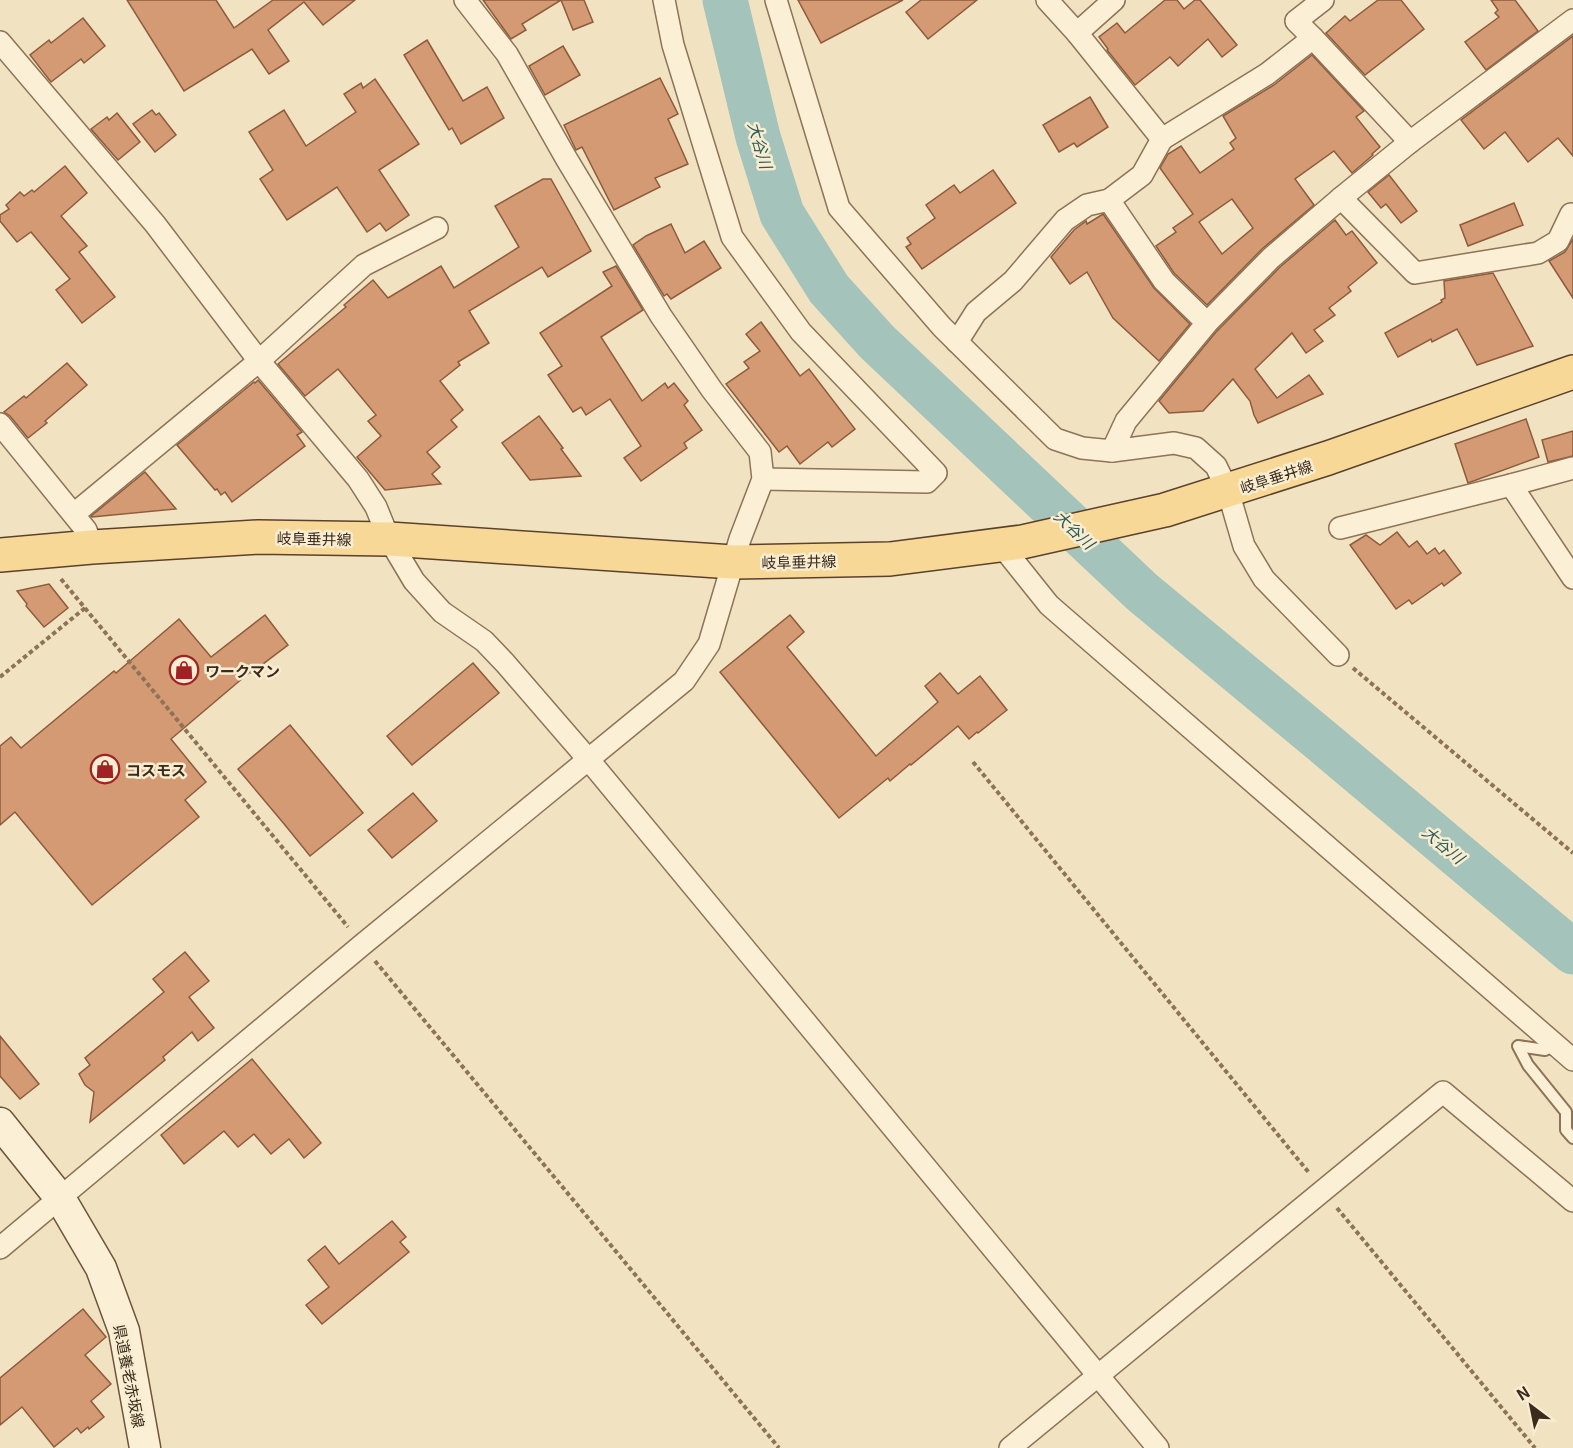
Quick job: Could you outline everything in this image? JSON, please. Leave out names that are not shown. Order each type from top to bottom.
[{"type":"main road","name":"岐阜垂井線","points":[[0,555],[258,537],[389,539],[733,562],[890,559],[1011,544],[1165,510],[1328,458],[1573,372]]},
{"type":"main road","name":"県道養老赤坂線","points":[[0,1123],[60,1198],[101,1268],[123,1331],[145,1448]]},
{"type":"street","points":[[0,1248],[362,945],[684,681],[709,644],[733,562],[763,479],[760,452],[712,390],[661,315],[566,158],[507,54],[465,0]]},
{"type":"street","points":[[664,0],[673,45],[732,237],[801,332],[936,473],[927,482],[763,479]]},
{"type":"street","points":[[776,0],[839,208],[942,327],[1055,439],[1082,448],[1112,451],[1174,443],[1196,448],[1216,466],[1228,491],[1244,546],[1263,579],[1338,655]]},
{"type":"street","points":[[1047,0],[1077,33],[1162,140]]},
{"type":"street","points":[[1077,33],[1114,0]]},
{"type":"street","points":[[1323,0],[1296,21],[1410,142]]},
{"type":"street","points":[[1112,451],[1126,422],[1207,323],[1271,258],[1410,142],[1573,20]]},
{"type":"street","points":[[957,342],[976,312],[1012,281],[1065,220],[1087,205],[1109,200],[1142,175],[1162,140],[1267,74],[1313,38]]},
{"type":"street","points":[[0,42],[155,224],[259,361],[358,479],[376,507],[389,539],[414,581],[442,612],[484,641],[506,663],[1158,1448]]},
{"type":"street","points":[[1341,198],[1415,273],[1538,253],[1558,240],[1572,214]]},
{"type":"street","points":[[1109,200],[1164,281],[1207,323]]},
{"type":"street","points":[[74,514],[259,361],[364,265],[437,228]]},
{"type":"street","points":[[0,424],[86,530],[92,548]]},
{"type":"street","points":[[1340,528],[1573,468]]},
{"type":"street","points":[[1511,485],[1573,578]]},
{"type":"street","points":[[1011,544],[1049,605],[1573,1060]]},
{"type":"street","points":[[1010,1448],[1443,1092],[1573,1201]]},
{"type":"lane","points":[[1555,1045],[1545,1050],[1518,1046],[1528,1065],[1566,1112],[1566,1130],[1573,1138]]},
{"type":"path","points":[[48,551],[50,566],[779,1448]]},
{"type":"path","points":[[0,677],[85,608]]},
{"type":"path","points":[[1338,655],[1573,853]]},
{"type":"path","points":[[973,762],[1535,1448]]},
{"type":"building","points":[[127,0],[216,0],[234,28],[273,0],[355,0],[323,25],[304,2],[268,30],[289,61],[269,74],[252,49],[184,91]]},
{"type":"building","points":[[483,0],[561,0],[522,24],[526,30],[511,39]]},
{"type":"building","points":[[561,0],[584,0],[593,22],[573,30]]},
{"type":"building","points":[[798,0],[903,0],[821,43]]},
{"type":"building","points":[[921,0],[977,0],[928,39],[906,12]]},
{"type":"building","points":[[1165,0],[1177,0],[1184,9],[1195,0],[1200,0],[1237,45],[1222,57],[1208,39],[1178,66],[1170,57],[1135,85],[1099,37],[1117,23],[1125,33]]},
{"type":"building","points":[[1378,0],[1401,0],[1424,29],[1365,75],[1326,33],[1345,16],[1350,21]]},
{"type":"building","points":[[1491,0],[1515,0],[1538,31],[1486,70],[1465,42],[1499,17],[1495,13],[1498,10]]},
{"type":"building","points":[[83,18],[105,46],[84,63],[81,59],[51,82],[30,55],[49,40],[51,43]]},
{"type":"building","points":[[1573,36],[1573,156],[1558,138],[1528,162],[1505,132],[1484,149],[1461,120]]},
{"type":"building","points":[[427,40],[463,101],[487,87],[504,118],[461,144],[452,128],[449,130],[404,55]]},
{"type":"building","points":[[563,46],[580,75],[545,95],[529,66]]},
{"type":"building","points":[[1312,55],[1364,111],[1356,117],[1380,147],[1352,173],[1334,151],[1295,179],[1314,205],[1262,249],[1207,305],[1174,273],[1156,246],[1176,232],[1173,228],[1193,214],[1160,168],[1168,154],[1181,146],[1200,173],[1234,149],[1230,143],[1236,138],[1223,116],[1274,85]],"holes":[[[1232,199],[1253,228],[1222,254],[1199,222]]]},
{"type":"building","points":[[660,78],[678,114],[668,119],[688,164],[655,178],[660,187],[614,210],[582,147],[576,150],[564,125]]},
{"type":"building","points":[[375,79],[419,144],[379,170],[409,215],[386,231],[380,223],[367,232],[337,187],[287,220],[260,179],[273,170],[249,132],[284,110],[306,146],[356,112],[344,94],[361,83],[363,88]]},
{"type":"building","points":[[1090,97],[1108,127],[1077,147],[1074,143],[1059,152],[1043,125]]},
{"type":"building","points":[[152,110],[156,115],[159,113],[176,135],[155,152],[133,124]]},
{"type":"building","points":[[117,113],[140,142],[118,160],[91,129],[107,117],[109,120]]},
{"type":"building","points":[[65,166],[87,193],[61,216],[87,246],[79,252],[115,297],[82,323],[56,290],[70,279],[31,232],[17,242],[0,221],[0,215],[9,209],[6,205],[20,192],[24,196],[32,190],[34,192]]},
{"type":"building","points":[[993,170],[1016,203],[922,269],[906,247],[911,244],[907,238],[935,218],[926,205],[954,185],[960,193]]},
{"type":"building","points":[[1389,175],[1417,211],[1401,223],[1386,204],[1381,208],[1368,192]]},
{"type":"building","points":[[543,179],[551,179],[591,251],[548,277],[542,267],[469,311],[489,343],[458,362],[460,365],[440,381],[463,410],[451,420],[457,427],[427,452],[440,467],[432,474],[441,484],[385,490],[357,457],[381,436],[368,421],[376,415],[338,369],[305,396],[278,364],[346,307],[344,305],[373,280],[388,298],[441,266],[454,288],[519,247],[495,206]]},
{"type":"building","points":[[1514,203],[1523,225],[1468,246],[1460,225]]},
{"type":"building","points":[[1103,214],[1154,288],[1190,324],[1159,361],[1113,318],[1087,272],[1070,284],[1051,257],[1074,230],[1086,221],[1087,224]]},
{"type":"building","points":[[1335,220],[1346,235],[1352,231],[1377,263],[1348,287],[1351,291],[1329,308],[1335,315],[1314,330],[1323,341],[1306,353],[1292,333],[1255,369],[1277,398],[1309,375],[1323,394],[1258,423],[1250,401],[1233,379],[1203,411],[1169,413],[1159,401],[1216,332],[1280,267]]},
{"type":"building","points":[[671,224],[685,253],[704,241],[721,268],[671,299],[667,294],[664,296],[633,245]]},
{"type":"building","points":[[1573,239],[1573,298],[1549,261],[1565,252]]},
{"type":"building","points":[[616,266],[643,310],[601,337],[642,401],[665,383],[668,388],[674,383],[688,401],[684,405],[702,430],[684,443],[687,448],[641,481],[624,458],[641,446],[610,399],[586,415],[581,407],[573,412],[548,375],[562,366],[540,333],[612,286],[603,272]]},
{"type":"building","points":[[1493,273],[1533,346],[1477,365],[1457,329],[1432,342],[1431,339],[1398,357],[1385,333],[1442,302],[1441,300],[1445,298],[1444,281]]},
{"type":"building","points":[[761,322],[800,376],[809,369],[855,429],[832,447],[828,442],[800,464],[787,446],[779,452],[726,384],[749,368],[744,362],[760,351],[746,334]]},
{"type":"building","points":[[67,363],[87,385],[28,438],[4,412],[24,396],[26,398]]},
{"type":"building","points":[[258,380],[302,432],[297,435],[305,446],[232,502],[225,492],[221,495],[217,489],[215,490],[177,445]]},
{"type":"building","points":[[539,416],[581,476],[530,480],[502,443]]},
{"type":"building","points":[[1526,419],[1539,457],[1468,483],[1455,444]]},
{"type":"building","points":[[1573,431],[1573,456],[1548,462],[1542,440]]},
{"type":"building","points":[[145,472],[176,509],[91,516]]},
{"type":"building","points":[[1397,532],[1409,547],[1417,541],[1427,554],[1435,548],[1439,554],[1444,550],[1461,573],[1444,586],[1442,583],[1412,604],[1409,600],[1396,609],[1350,545],[1366,535],[1380,545]]},
{"type":"building","points":[[49,584],[68,608],[44,627],[26,606],[27,604],[17,591]]},
{"type":"building","points":[[265,615],[288,645],[250,672],[171,739],[206,782],[185,800],[199,817],[92,905],[15,812],[0,825],[0,746],[11,737],[21,748],[114,671],[116,673],[179,619],[211,657]]},
{"type":"building","points":[[790,615],[804,632],[787,647],[876,756],[938,702],[925,686],[940,673],[958,694],[980,676],[1007,710],[969,739],[958,726],[911,765],[890,781],[888,778],[839,818],[720,672]]},
{"type":"building","points":[[473,663],[499,693],[412,765],[387,736]]},
{"type":"building","points":[[290,725],[363,813],[310,856],[238,769]]},
{"type":"building","points":[[413,793],[437,821],[392,858],[368,830]]},
{"type":"building","points":[[185,952],[209,981],[189,997],[214,1028],[198,1041],[192,1032],[163,1057],[165,1060],[90,1122],[94,1092],[85,1085],[79,1074],[90,1065],[85,1058],[164,992],[153,979]]},
{"type":"building","points":[[0,1036],[39,1084],[20,1099],[0,1076]]},
{"type":"building","points":[[252,1059],[321,1143],[304,1158],[289,1139],[271,1154],[254,1134],[238,1147],[224,1131],[184,1164],[161,1135]]},
{"type":"building","points":[[392,1221],[406,1237],[400,1242],[409,1252],[322,1324],[306,1305],[329,1287],[308,1260],[325,1246],[339,1264]]},
{"type":"building","points":[[83,1309],[106,1337],[85,1355],[111,1384],[91,1401],[104,1417],[81,1433],[77,1428],[54,1447],[22,1407],[0,1425],[0,1378]]},
{"type":"waterway","name":"大谷川","points":[[725,0],[758,137],[782,214],[829,289],[877,342],[1142,592],[1573,952]]},
{"type":"place","name":"ワークマン","points":[[184,670]]},
{"type":"place","name":"コスモス","points":[[105,769]]}]
